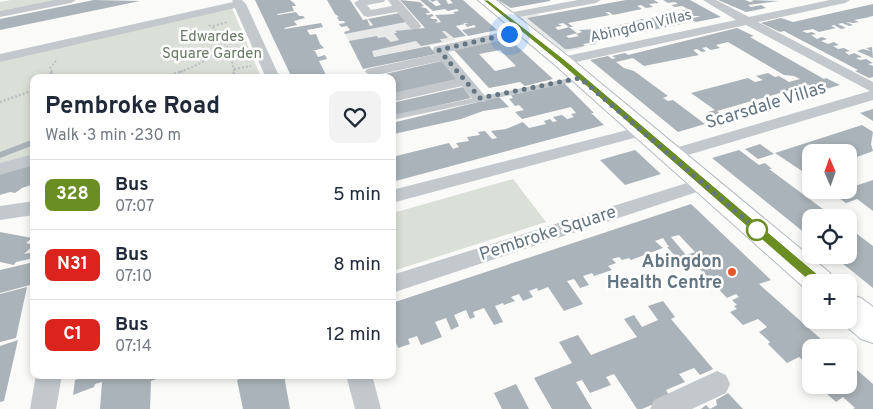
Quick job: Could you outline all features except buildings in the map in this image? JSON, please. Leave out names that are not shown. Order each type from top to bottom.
[{"type":"main road","points":[[486,0],[562,61],[810,274]]},
{"type":"main road","points":[[857,315],[873,328]]},
{"type":"street","points":[[0,14],[71,0]]},
{"type":"street","points":[[380,0],[360,3],[368,14],[396,4],[415,26]]},
{"type":"street","points":[[508,16],[596,0]]},
{"type":"street","points":[[708,0],[873,88]]},
{"type":"street","name":"Abingdon Villas","points":[[562,61],[845,0]]},
{"type":"street","points":[[0,58],[238,2],[271,74]]},
{"type":"street","points":[[480,98],[439,50],[526,31]]},
{"type":"street","points":[[372,72],[445,56]]},
{"type":"street","points":[[396,97],[466,81]]},
{"type":"street","name":"Scarsdale Villas","points":[[671,155],[873,95]]},
{"type":"street","points":[[396,196],[643,131]]},
{"type":"street","points":[[0,169],[30,160]]},
{"type":"street","name":"Pembroke Square","points":[[396,283],[704,184]]},
{"type":"street","points":[[0,213],[30,209]]},
{"type":"street","points":[[43,409],[48,379]]},
{"type":"street","points":[[360,379],[368,409]]},
{"type":"street","points":[[663,409],[717,384]]},
{"type":"lane","points":[[396,117],[580,78]]},
{"type":"path","points":[[204,23],[213,26],[221,38],[233,62],[235,74]]},
{"type":"path","points":[[173,74],[210,59],[217,54],[221,46],[221,38]]},
{"type":"path","points":[[0,102],[30,93]]},
{"type":"shaded area","points":[[536,13],[582,48],[562,53],[518,16]]},
{"type":"shaded area","points":[[406,22],[413,30],[443,24],[456,40],[358,60],[345,34]]},
{"type":"green space","points":[[11,0],[57,0],[0,11],[0,2]]},
{"type":"green space","name":"Edwardes Square Garden","points":[[232,8],[260,74],[30,74],[30,155],[0,164],[0,61]]},
{"type":"green space","points":[[513,179],[546,222],[396,270],[396,212]]},
{"type":"bus line","name":"328","points":[[486,0],[562,61],[810,274]]},
{"type":"place","name":"Abingdon Health Centre","points":[[732,272]]},
{"type":"route","points":[[509,34],[439,50],[480,98],[580,78],[761,233],[757,230]]}]
